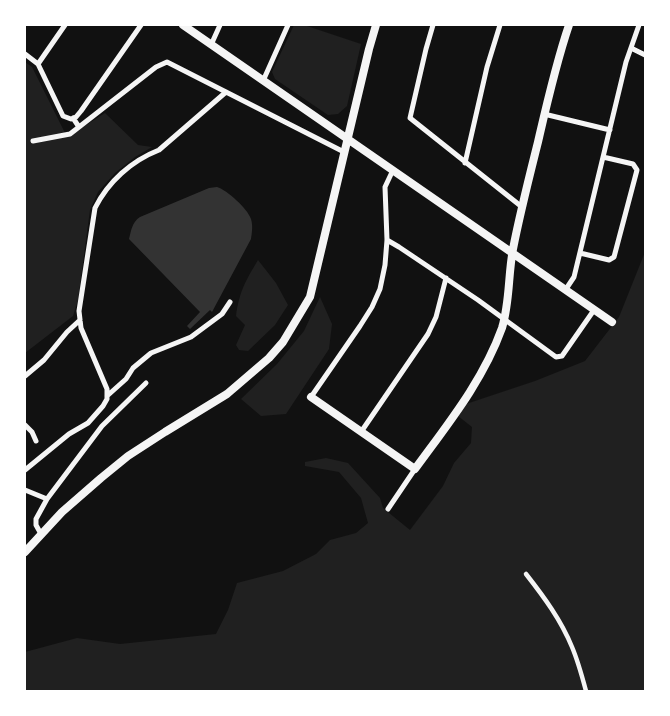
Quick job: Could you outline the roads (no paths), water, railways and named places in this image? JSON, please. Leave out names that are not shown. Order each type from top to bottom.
[{"type":"street","points":[[38,64],[65,25]]},
{"type":"street","points":[[25,54],[38,64],[63,116],[67,119],[73,118],[81,111],[141,25]]},
{"type":"street","points":[[183,25],[612,322]]},
{"type":"street","points":[[211,45],[220,25]]},
{"type":"street","points":[[263,81],[288,25]]},
{"type":"street","points":[[25,552],[62,512],[101,478],[136,452],[227,394],[269,358],[283,342],[310,297],[376,25]]},
{"type":"street","points":[[433,25],[410,118],[522,207]]},
{"type":"street","points":[[465,163],[487,68],[500,25]]},
{"type":"street","points":[[388,509],[485,368],[504,318],[508,302],[513,252],[522,207],[544,114],[569,25]]},
{"type":"street","points":[[566,290],[574,277],[626,62],[639,25]]},
{"type":"street","points":[[631,48],[645,55]]},
{"type":"street","points":[[32,141],[70,134],[156,67],[167,62],[344,152]]},
{"type":"street","points":[[25,470],[69,434],[88,423],[103,406],[107,396],[107,389],[81,328],[79,311],[95,208],[102,194],[132,165],[145,155],[159,150],[226,92]]},
{"type":"street","points":[[544,114],[610,130]]},
{"type":"street","points":[[73,118],[79,128]]},
{"type":"street","points":[[580,253],[609,260],[614,257],[637,170],[633,164],[603,157]]},
{"type":"street","points":[[393,170],[385,187],[387,240],[380,290],[372,307],[311,397],[414,469]]},
{"type":"street","points":[[387,240],[504,318],[556,357],[562,356],[594,310]]},
{"type":"street","points":[[361,432],[428,334],[436,317],[446,278]]},
{"type":"street","points":[[107,396],[119,386],[132,368],[151,353],[191,338],[222,314],[230,302]]},
{"type":"street","points":[[25,376],[44,360],[67,332],[80,320]]},
{"type":"street","points":[[41,534],[36,525],[36,519],[47,499],[102,426],[146,383]]},
{"type":"street","points":[[25,425],[32,432],[36,441]]},
{"type":"street","points":[[25,490],[47,499]]},
{"type":"street","points":[[526,574],[565,631],[578,662],[586,691]]}]
